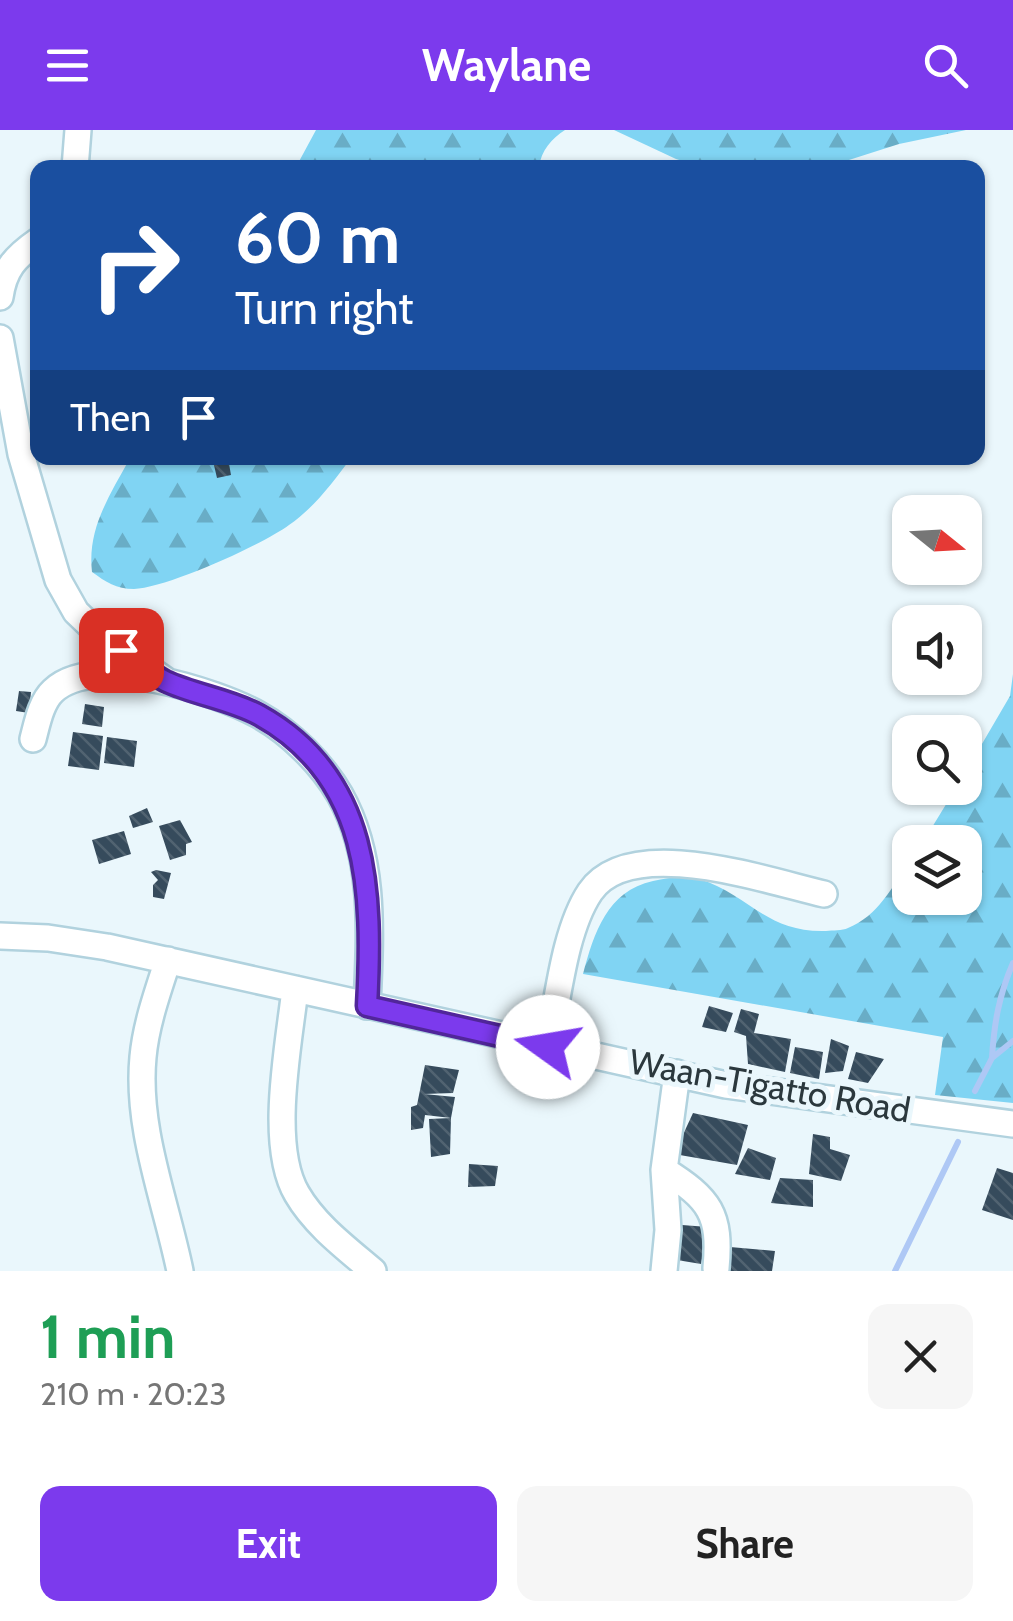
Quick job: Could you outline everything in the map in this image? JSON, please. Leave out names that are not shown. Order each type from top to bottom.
[{"type":"street","points":[[76,160],[78,130]]},
{"type":"street","points":[[0,296],[3,276],[17,255],[30,246]]},
{"type":"street","points":[[0,338],[21,454],[58,580],[76,612],[99,634],[165,680],[257,714],[286,733],[340,794],[358,838],[366,877],[371,928],[367,1006]]},
{"type":"street","points":[[33,740],[42,708],[52,692],[67,682],[94,676],[165,680]]},
{"type":"street","points":[[548,1047],[574,927],[592,890],[619,868],[669,862],[824,894]]},
{"type":"street","name":"Waan-Tigatto Road","points":[[0,936],[87,944],[168,960],[548,1047],[776,1093],[1013,1124]]},
{"type":"street","points":[[168,960],[146,1042],[143,1092],[146,1128],[180,1271]]},
{"type":"street","points":[[295,989],[282,1118],[285,1153],[295,1191],[315,1220],[373,1271]]},
{"type":"street","points":[[664,1271],[668,1230],[664,1170],[677,1074]]},
{"type":"street","points":[[664,1170],[698,1193],[710,1208],[718,1227],[716,1268]]},
{"type":"green space","points":[[316,130],[565,130],[548,146],[541,160],[300,160]]},
{"type":"green space","points":[[614,130],[966,130],[899,144],[849,160],[676,159]]},
{"type":"green space","points":[[126,465],[346,465],[315,502],[276,533],[190,574],[149,587],[122,588],[92,572],[93,541],[108,499]]},
{"type":"green space","points":[[1013,674],[1013,1103],[935,1095],[943,1037],[583,974],[598,929],[614,904],[637,886],[653,881],[699,879],[731,893],[772,919],[805,930],[840,930],[859,923],[892,888],[892,915],[982,915],[982,825],[933,825],[946,805],[982,805],[982,744],[1010,696]]},
{"type":"building","points":[[214,465],[229,465],[231,475],[217,478]]},
{"type":"building","points":[[19,691],[31,692],[29,713],[16,711]]},
{"type":"building","points":[[85,704],[104,707],[102,727],[82,724]]},
{"type":"building","points":[[73,732],[103,736],[99,770],[68,766]]},
{"type":"building","points":[[107,737],[137,741],[134,767],[104,763]]},
{"type":"building","points":[[147,808],[153,822],[133,828],[129,816]]},
{"type":"building","points":[[180,820],[192,842],[186,844],[186,855],[170,860],[159,826]]},
{"type":"building","points":[[124,831],[131,854],[99,864],[92,840]]},
{"type":"building","points":[[151,872],[171,873],[164,899],[153,897],[153,885],[158,880]]},
{"type":"building","points":[[709,1006],[733,1013],[726,1032],[702,1027]]},
{"type":"building","points":[[741,1009],[759,1014],[754,1033],[791,1039],[785,1072],[748,1064],[746,1036],[734,1032]]},
{"type":"building","points":[[831,1039],[849,1046],[843,1071],[825,1073]]},
{"type":"building","points":[[795,1047],[823,1052],[819,1079],[790,1073]]},
{"type":"building","points":[[856,1052],[884,1059],[868,1083],[848,1079]]},
{"type":"building","points":[[425,1065],[459,1070],[453,1093],[424,1094],[455,1097],[451,1118],[425,1115],[423,1128],[411,1130],[411,1107],[417,1105]]},
{"type":"building","points":[[693,1113],[748,1125],[737,1165],[674,1154]]},
{"type":"building","points":[[451,1118],[450,1154],[431,1157],[429,1119]]},
{"type":"building","points":[[813,1134],[830,1137],[830,1149],[850,1155],[841,1181],[809,1174]]},
{"type":"building","points":[[748,1148],[776,1158],[770,1180],[735,1174]]},
{"type":"building","points":[[469,1164],[498,1166],[495,1186],[468,1187]]},
{"type":"building","points":[[997,1168],[1013,1173],[1013,1220],[982,1210]]},
{"type":"building","points":[[780,1178],[813,1180],[813,1207],[771,1203]]},
{"type":"building","points":[[682,1225],[708,1227],[701,1264],[677,1260]]},
{"type":"building","points":[[730,1247],[775,1251],[772,1271],[728,1271]]},
{"type":"waterway","points":[[992,1058],[998,1010],[1013,963]]},
{"type":"waterway","points":[[975,1091],[992,1058],[1013,1041]]},
{"type":"waterway","points":[[895,1271],[958,1142]]},
{"type":"route","points":[[121,650],[165,680],[257,714],[286,733],[340,794],[358,838],[366,877],[371,928],[367,1006],[548,1047]]}]
